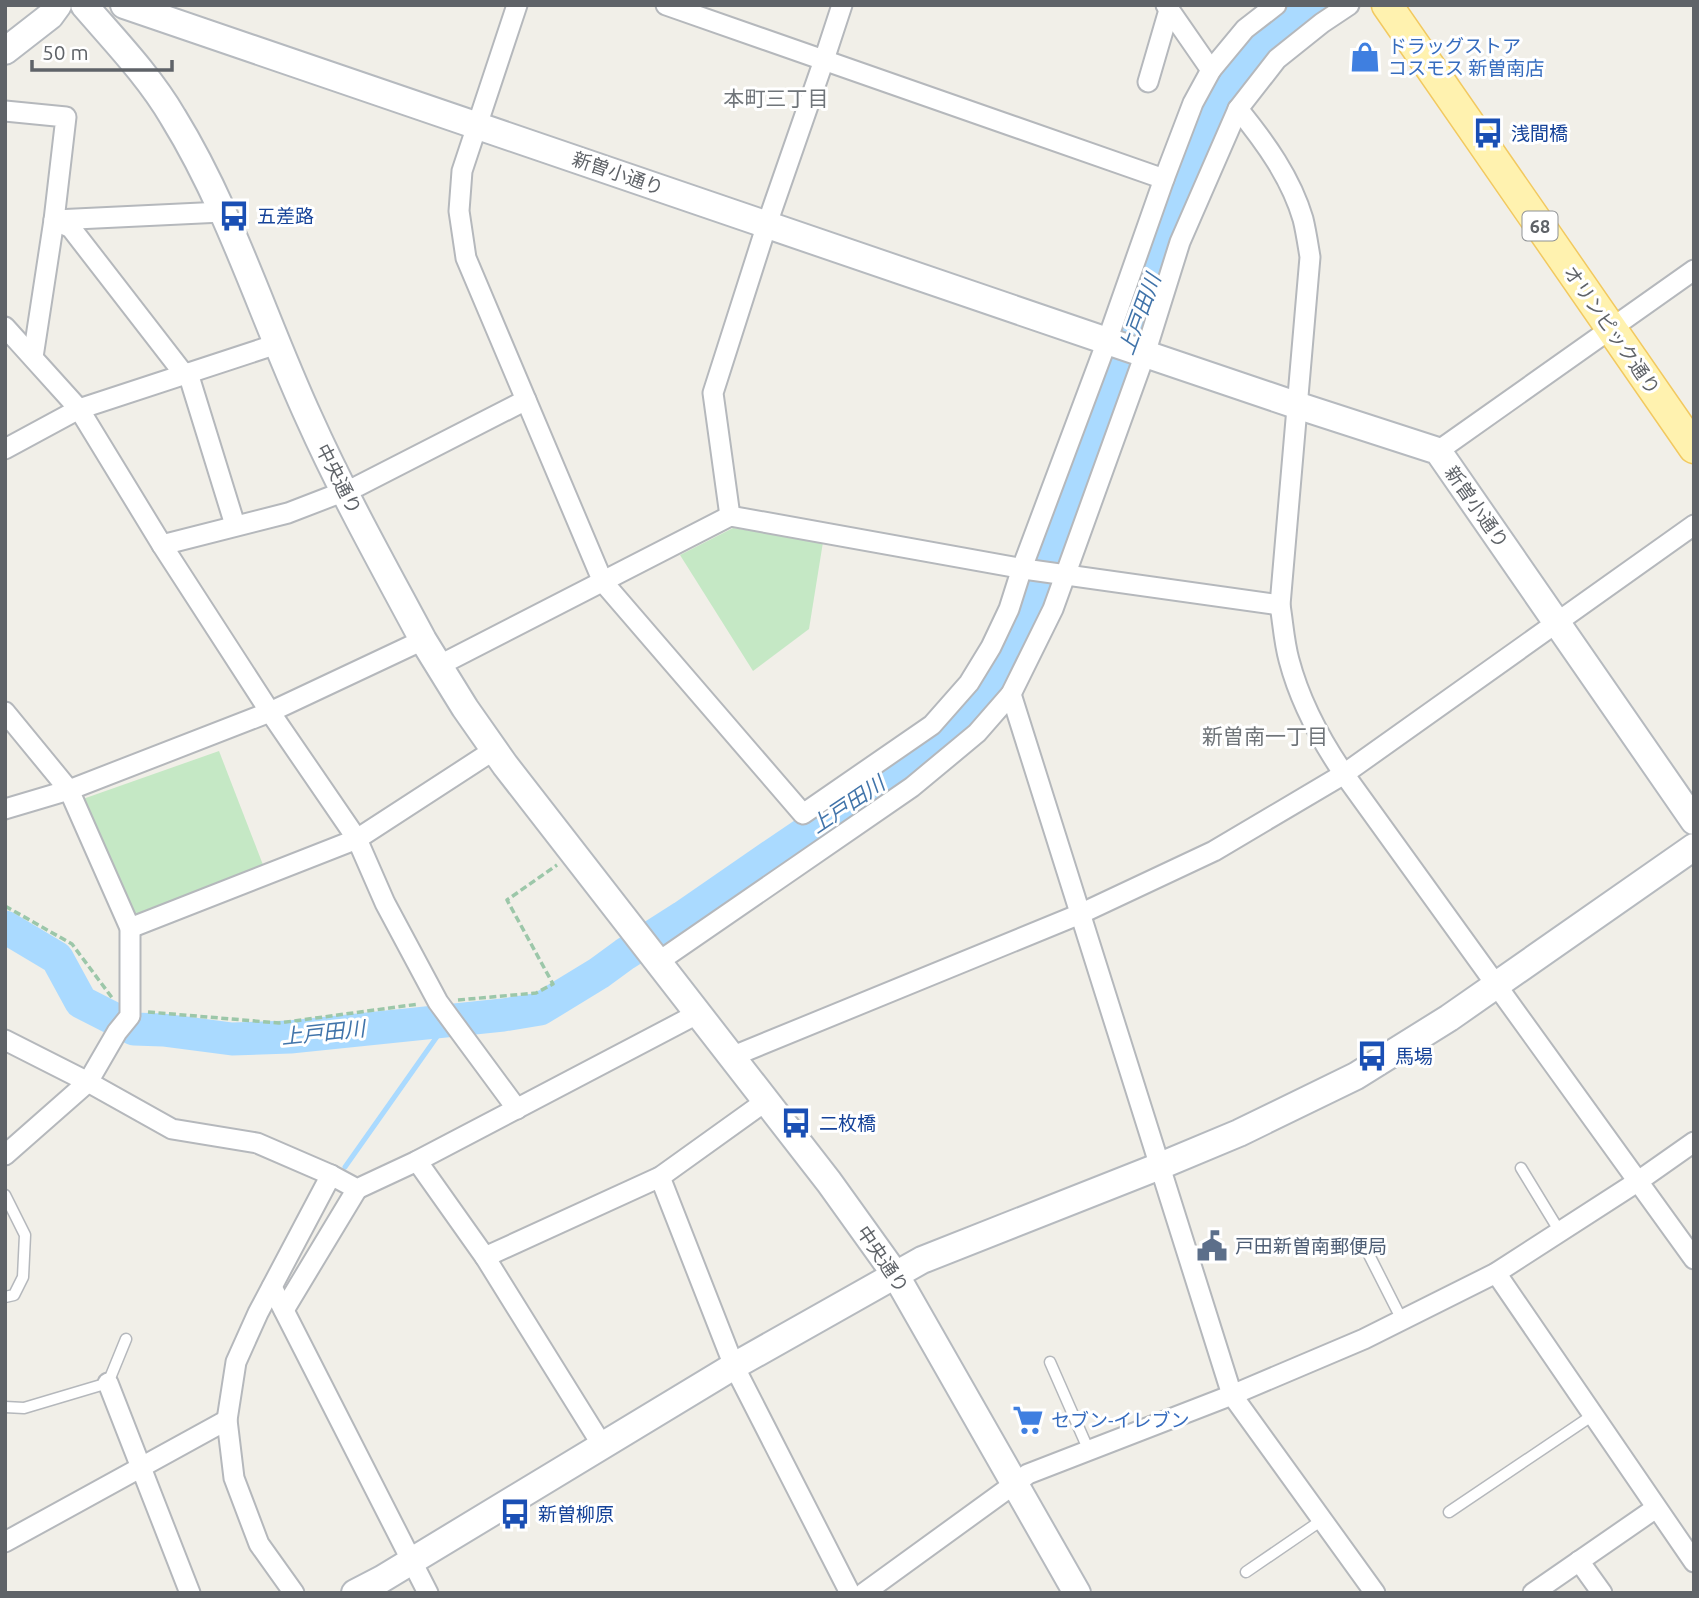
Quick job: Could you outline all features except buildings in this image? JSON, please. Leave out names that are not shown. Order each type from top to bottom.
[{"type":"main road","name":"オリンピック通り","points":[[1387,5],[1694,448]]},
{"type":"street","points":[[5,51],[50,16],[58,5]]},
{"type":"street","name":"中央通り","points":[[84,5],[150,82],[191,147],[222,212],[309,418],[345,492],[438,666],[494,750],[829,1182],[895,1274],[1077,1593]]},
{"type":"street","name":"新曽小通り","points":[[124,5],[1109,342],[1438,451],[1694,821]]},
{"type":"street","points":[[517,5],[462,171],[459,211],[466,258],[603,582],[803,814],[932,725],[969,683],[991,648],[1009,609],[1109,342],[1164,179],[1194,103],[1211,70],[1245,29],[1276,5]]},
{"type":"street","points":[[666,5],[1164,179]]},
{"type":"street","points":[[730,516],[713,393],[767,223],[842,5]]},
{"type":"street","points":[[647,948],[912,787],[977,733],[1011,694],[1053,609],[1180,242],[1238,109],[1277,58],[1349,5]]},
{"type":"street","points":[[1168,7],[1211,70]]},
{"type":"street","points":[[1148,82],[1168,7]]},
{"type":"street","points":[[1238,109],[1276,161],[1291,190],[1303,219],[1310,257],[1280,606],[1288,659],[1300,695],[1321,739],[1344,774],[1694,1259]]},
{"type":"street","points":[[5,111],[66,117],[54,220],[33,357]]},
{"type":"street","points":[[54,220],[222,212]]},
{"type":"street","points":[[54,220],[71,228],[186,374],[235,525]]},
{"type":"street","points":[[1438,451],[1694,270]]},
{"type":"street","points":[[5,327],[79,409],[162,545],[270,712],[357,839],[385,903],[440,1005],[517,1109]]},
{"type":"street","points":[[5,449],[79,409],[277,344]]},
{"type":"street","points":[[162,545],[288,513],[345,492],[526,400]]},
{"type":"street","points":[[438,666],[730,516],[1023,569],[1280,606]]},
{"type":"street","points":[[731,1057],[1080,914],[1214,851],[1344,774],[1694,525]]},
{"type":"street","points":[[5,809],[69,790],[270,712],[423,640]]},
{"type":"street","points":[[1011,694],[1232,1395],[1374,1593]]},
{"type":"street","points":[[5,712],[69,790],[130,928],[126,1019],[88,1082],[5,1155]]},
{"type":"street","points":[[130,928],[357,839],[494,750]]},
{"type":"street","points":[[355,1593],[734,1366],[922,1260],[1239,1133],[1356,1076],[1449,1018],[1694,847]]},
{"type":"street","points":[[284,1310],[357,1189],[417,1161],[697,1014]]},
{"type":"street","points":[[5,1040],[172,1129],[257,1143],[357,1189]]},
{"type":"street","points":[[485,1257],[660,1177],[766,1101]]},
{"type":"street","points":[[864,1593],[1028,1474],[1232,1395],[1364,1339],[1496,1273],[1694,1142]]},
{"type":"street","points":[[417,1161],[485,1257],[602,1446]]},
{"type":"street","points":[[294,1593],[259,1544],[234,1478],[227,1420],[236,1362],[331,1175]]},
{"type":"street","points":[[660,1177],[734,1366],[850,1593]]},
{"type":"street","points":[[1496,1273],[1694,1562]]},
{"type":"street","points":[[272,1287],[428,1593]]},
{"type":"street","points":[[108,1383],[190,1593]]},
{"type":"street","points":[[5,1542],[227,1420]]},
{"type":"street","points":[[1533,1593],[1657,1508]]},
{"type":"street","points":[[1579,1561],[1602,1593]]},
{"type":"lane","points":[[1521,1168],[1560,1232]]},
{"type":"lane","points":[[5,1195],[24,1235],[23,1277],[14,1294],[5,1297]]},
{"type":"lane","points":[[1363,1243],[1402,1320]]},
{"type":"lane","points":[[5,1407],[24,1408],[108,1383],[126,1339]]},
{"type":"lane","points":[[1050,1362],[1089,1451]]},
{"type":"lane","points":[[1449,1511],[1593,1415]]},
{"type":"lane","points":[[1246,1572],[1322,1520]]},
{"type":"path","points":[[5,906],[72,944],[126,1019],[279,1023],[536,993],[553,984],[507,900],[573,854]]},
{"type":"green space","points":[[733,528],[823,542],[809,629],[753,671],[680,555]]},
{"type":"green space","points":[[219,751],[265,870],[132,916],[80,800]]},
{"type":"waterway","name":"上戸田川","points":[[5,927],[57,958],[81,1002],[134,1029],[232,1039],[290,1037],[540,1009],[683,917],[941,741],[986,690],[1005,663],[1025,622],[1187,176],[1212,115],[1237,69],[1286,22],[1309,5]]},
{"type":"waterway","points":[[345,1167],[448,1021]]},
{"type":"place","name":"ドラッグストア コスモス 新曽南店","points":[[1365,57]]},
{"type":"place","name":"浅間橋","points":[[1488,133]]},
{"type":"place","name":"五差路","points":[[234,216]]},
{"type":"place","name":"馬場","points":[[1372,1056]]},
{"type":"place","name":"二枚橋","points":[[796,1123]]},
{"type":"place","name":"戸田新曽南郵便局","points":[[1212,1246]]},
{"type":"place","name":"セブン-イレブン","points":[[1028,1420]]},
{"type":"place","name":"新曽柳原","points":[[515,1514]]},
{"type":"district","name":"本町三丁目","points":[[776,98]]},
{"type":"district","name":"新曽南一丁目","points":[[1265,736]]}]
